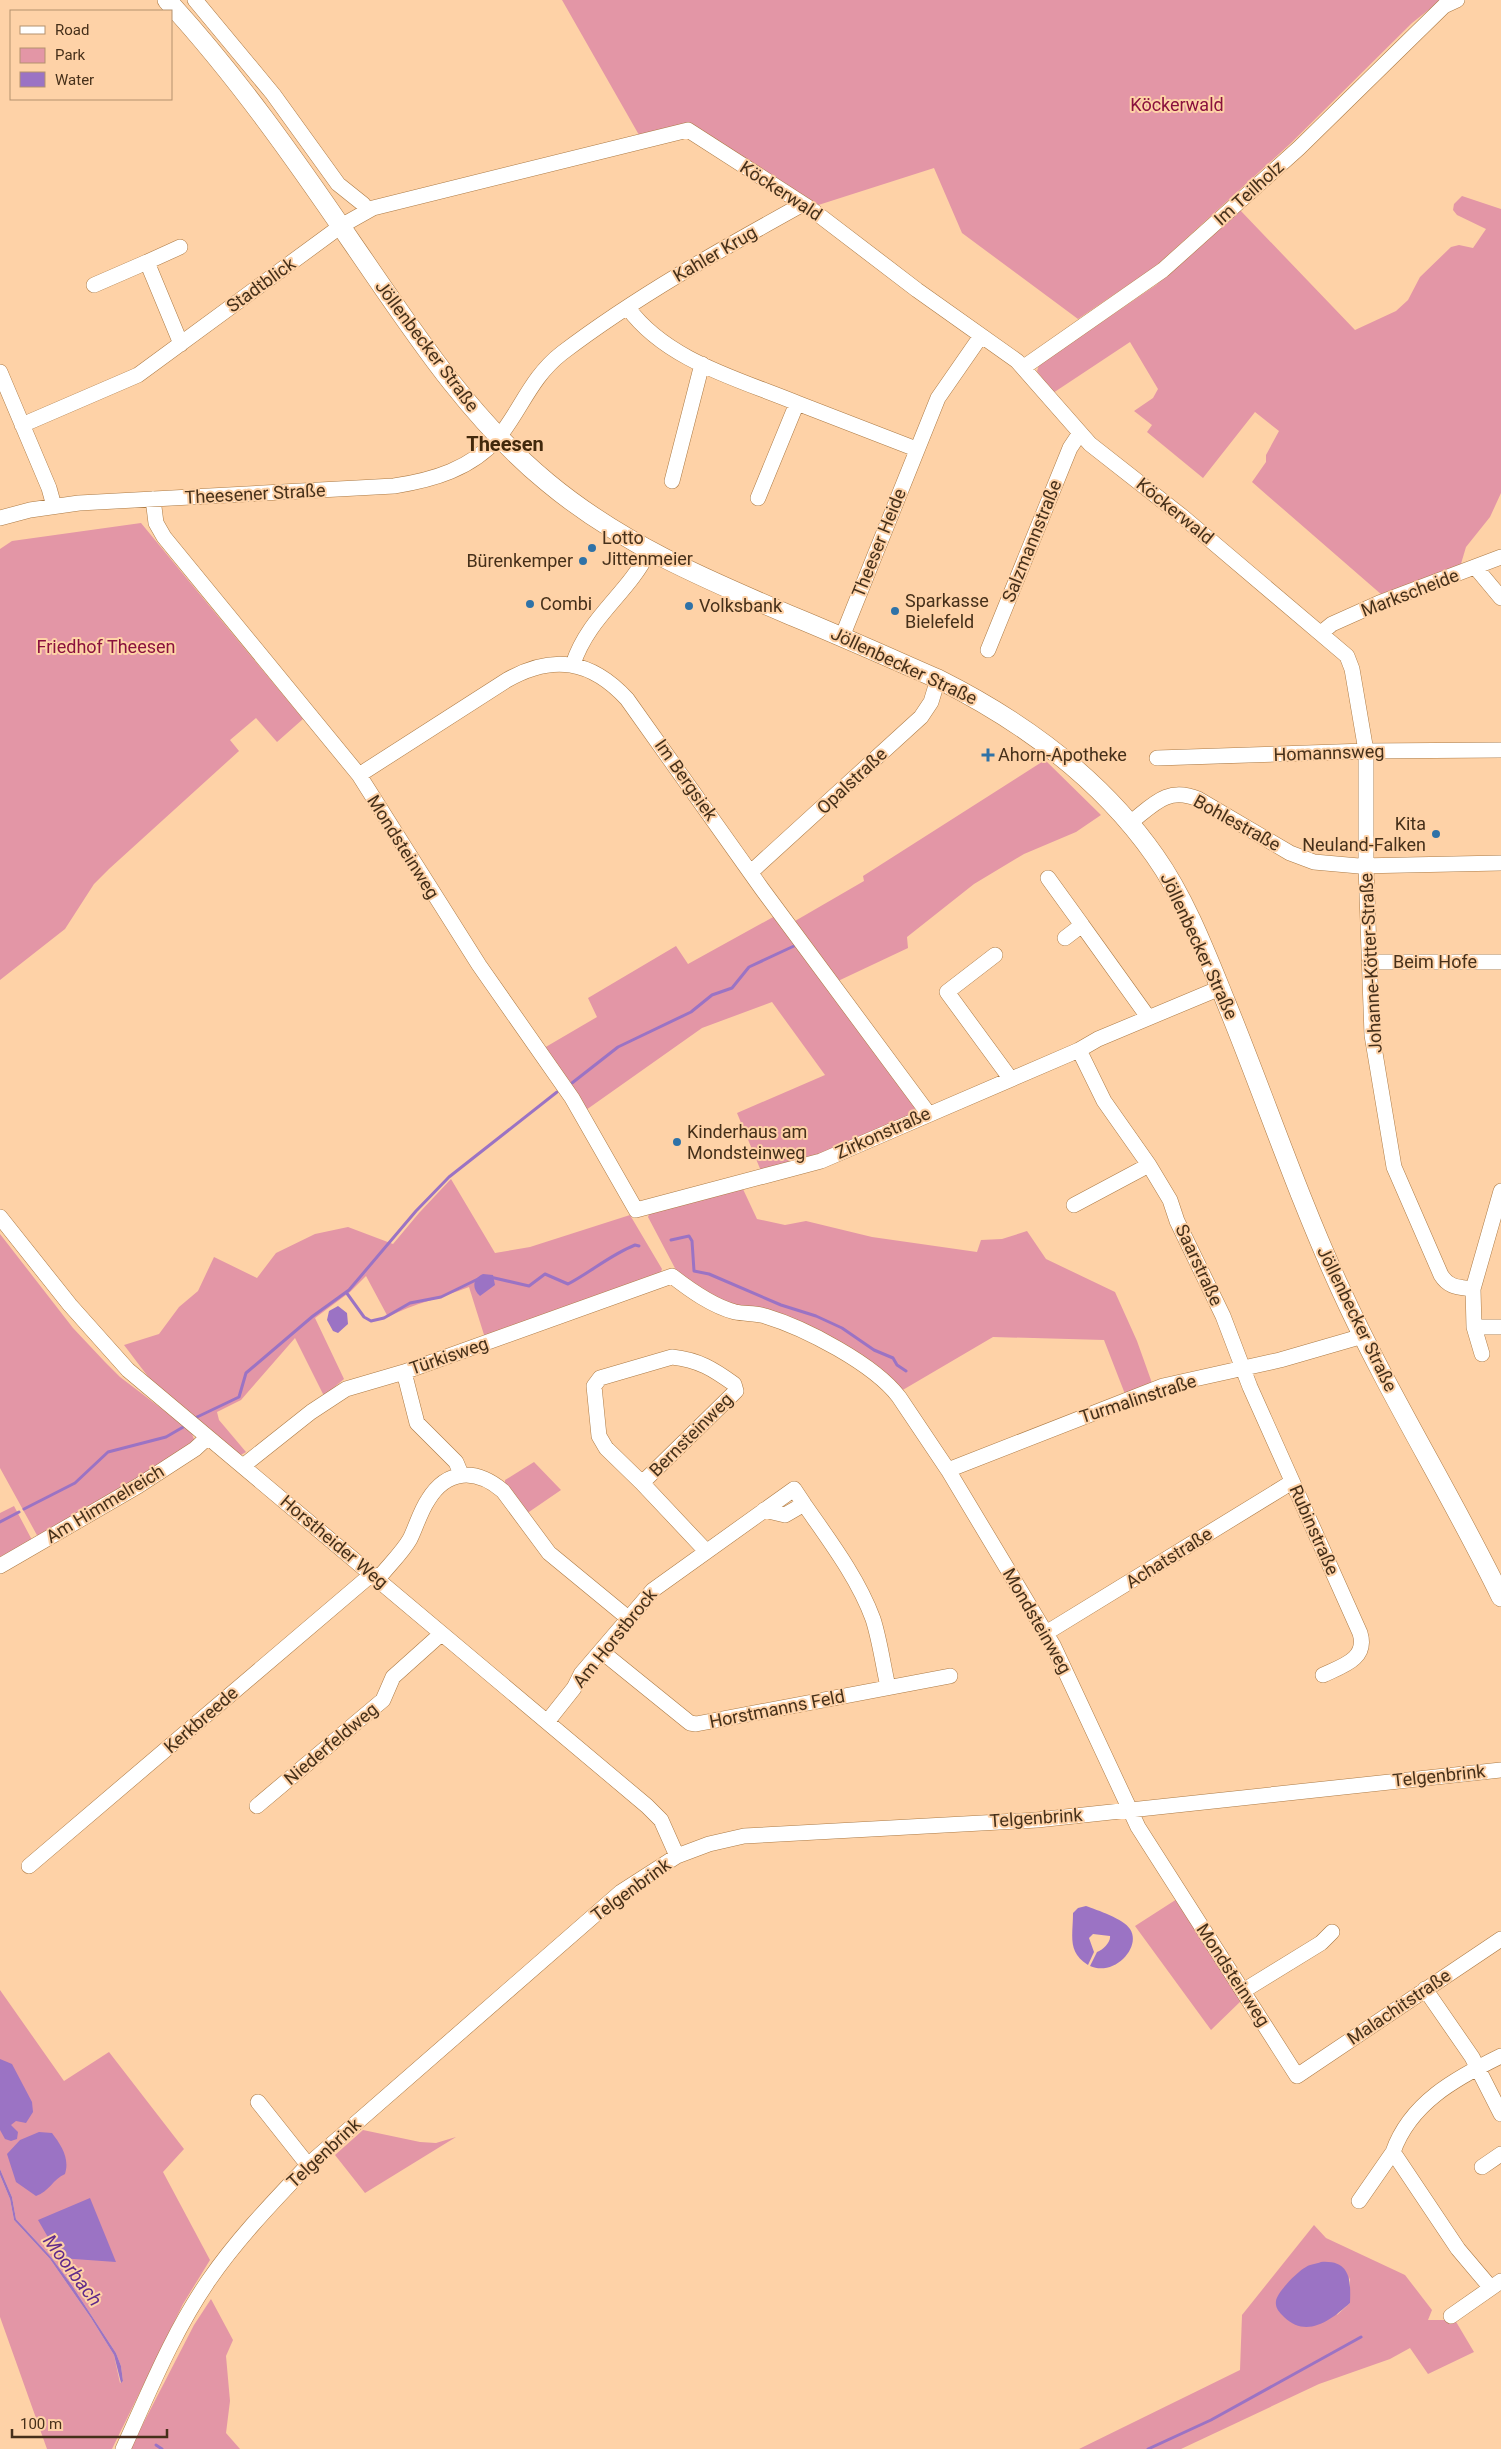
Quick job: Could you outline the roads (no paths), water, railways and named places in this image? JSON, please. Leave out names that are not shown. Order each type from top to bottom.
[{"type":"main road","name":"Jöllenbecker Straße","points":[[166,0],[209,47],[257,106],[418,339],[454,385],[498,437],[534,470],[577,506],[649,551],[724,587],[938,679],[989,707],[1039,741],[1101,792],[1130,823],[1166,873],[1220,988],[1249,1058],[1302,1201],[1363,1336],[1501,1597]]},
{"type":"street","points":[[195,0],[273,94],[338,184],[363,204],[367,211]]},
{"type":"street","name":"Im Teilholz","points":[[1024,367],[1163,270],[1300,148],[1444,6],[1457,0]]},
{"type":"street","name":"Köckerwald","points":[[341,226],[367,211],[688,130],[803,204],[1024,367],[1080,433],[1342,651],[1350,662],[1366,751]]},
{"type":"street","name":"Kahler Krug","points":[[498,437],[547,366],[562,353],[691,266],[803,204]]},
{"type":"street","name":"Stadtblick","points":[[22,425],[138,375],[341,226]]},
{"type":"street","points":[[94,285],[180,247]]},
{"type":"street","points":[[147,262],[181,344]]},
{"type":"street","points":[[628,308],[649,332],[676,351],[702,364],[916,449]]},
{"type":"street","name":"Theeser Heide","points":[[842,637],[916,449],[941,393],[981,336]]},
{"type":"street","points":[[672,481],[702,364]]},
{"type":"street","points":[[0,372],[49,488],[54,506]]},
{"type":"street","points":[[758,498],[797,403]]},
{"type":"street","name":"Salzmannstraße","points":[[988,650],[1070,448],[1080,433]]},
{"type":"street","name":"Theesener Straße","points":[[0,518],[54,506],[394,486],[423,481],[463,466],[481,454],[498,437]]},
{"type":"street","name":"Mondsteinweg","points":[[153,500],[156,523],[164,537],[359,775],[479,965],[572,1098],[636,1210]]},
{"type":"street","points":[[573,664],[590,628],[637,572],[649,551]]},
{"type":"street","name":"Markscheide","points":[[1321,633],[1332,624],[1379,603],[1501,557]]},
{"type":"street","points":[[1476,568],[1501,598]]},
{"type":"street","name":"Im Bergsiek","points":[[359,775],[521,672],[548,664],[573,664],[604,677],[627,699],[750,872],[928,1113]]},
{"type":"street","name":"Opalstraße","points":[[750,872],[921,717],[931,702],[938,679]]},
{"type":"street","name":"Homannsweg","points":[[1158,758],[1366,751],[1501,750]]},
{"type":"street","name":"Johanne-Kötter-Straße","points":[[1366,751],[1366,866],[1372,1035],[1396,1172],[1441,1275],[1452,1287],[1473,1289]]},
{"type":"street","name":"Bohlestraße","points":[[1130,823],[1162,798],[1172,794],[1182,794],[1198,799],[1305,859],[1326,865],[1501,863]]},
{"type":"street","points":[[1048,878],[1148,1017]]},
{"type":"street","points":[[1065,938],[1082,925]]},
{"type":"street","points":[[995,955],[946,992],[1010,1078]]},
{"type":"street","name":"Beim Hofe","points":[[1369,962],[1501,962]]},
{"type":"street","name":"Zirkonstraße","points":[[636,1210],[821,1160],[1079,1050],[1098,1038],[1220,988]]},
{"type":"street","name":"Saarstraße","points":[[1079,1050],[1104,1101],[1149,1165],[1170,1200],[1189,1246],[1200,1265],[1223,1316],[1243,1368]]},
{"type":"street","points":[[1074,1205],[1149,1165]]},
{"type":"street","points":[[1482,1354],[1474,1327],[1473,1289],[1501,1191]]},
{"type":"street","name":"Horstheider Weg","points":[[0,1217],[70,1305],[113,1355],[656,1814],[677,1856]]},
{"type":"street","name":"Mondsteinweg","points":[[672,1276],[686,1288],[718,1305],[735,1312],[765,1316],[800,1329],[854,1359],[895,1392],[948,1470],[1046,1633],[1138,1827],[1297,2076]]},
{"type":"street","name":"Türkisweg","points":[[243,1466],[330,1398],[357,1384],[404,1372],[672,1276]]},
{"type":"street","points":[[1474,1327],[1501,1327]]},
{"type":"street","name":"Turmalinstraße","points":[[948,1470],[1137,1395],[1172,1384],[1243,1368],[1363,1336]]},
{"type":"street","name":"Bernsteinweg","points":[[642,1483],[735,1393],[734,1384],[714,1369],[693,1360],[672,1357],[596,1381],[594,1386],[599,1436],[606,1448],[706,1551]]},
{"type":"street","name":"Rubinstraße","points":[[1243,1368],[1362,1640],[1360,1654],[1353,1660],[1323,1675]]},
{"type":"street","points":[[404,1372],[417,1423],[456,1462],[461,1474],[480,1478],[495,1484],[503,1491],[549,1553],[628,1618]]},
{"type":"street","name":"Am Himmelreich","points":[[0,1566],[138,1486],[195,1449],[208,1437]]},
{"type":"street","name":"Kerkbreede","points":[[28,1866],[375,1576],[406,1545],[432,1494],[447,1480],[461,1474]]},
{"type":"street","name":"Achatstraße","points":[[1046,1633],[1292,1482]]},
{"type":"street","name":"Am Horstbrock","points":[[547,1722],[601,1651],[657,1586],[764,1510],[785,1515],[804,1504],[838,1555],[866,1603],[875,1627],[888,1687]]},
{"type":"street","name":"Niederfeldweg","points":[[257,1806],[383,1700],[394,1677],[441,1634]]},
{"type":"street","name":"Horstmanns Feld","points":[[601,1651],[690,1723],[696,1724],[950,1676]]},
{"type":"street","name":"Telgenbrink","points":[[123,2449],[160,2368],[184,2321],[208,2281],[238,2240],[308,2165],[621,1892],[677,1856],[709,1844],[768,1833],[1037,1820],[1501,1770]]},
{"type":"street","points":[[1243,1991],[1321,1943],[1332,1932]]},
{"type":"street","name":"Malachitstraße","points":[[1297,2076],[1501,1939]]},
{"type":"street","points":[[1425,1989],[1478,2067],[1501,2114]]},
{"type":"street","points":[[1359,2201],[1393,2152],[1402,2130],[1414,2113],[1440,2091],[1478,2067],[1501,2056]]},
{"type":"street","points":[[258,2102],[308,2165]]},
{"type":"street","points":[[1393,2152],[1458,2250],[1496,2284],[1451,2316]]},
{"type":"street","points":[[1482,2167],[1501,2154]]},
{"type":"water","points":[[483,1274],[493,1275],[495,1285],[480,1296],[474,1284],[479,1276]]},
{"type":"water","points":[[338,1306],[347,1313],[348,1324],[338,1333],[333,1331],[327,1320],[329,1311]]},
{"type":"water","points":[[1086,1906],[1116,1918],[1130,1929],[1133,1936],[1129,1952],[1116,1964],[1099,1968],[1090,1966],[1097,1952],[1108,1943],[1110,1936],[1093,1934],[1089,1938],[1094,1952],[1088,1965],[1077,1955],[1072,1936],[1073,1913],[1078,1908]]},
{"type":"water","points":[[0,2059],[12,2064],[32,2102],[33,2112],[26,2123],[16,2121],[11,2125],[18,2132],[17,2139],[11,2141],[5,2139],[0,2130]]},
{"type":"water","points":[[39,2132],[52,2133],[59,2142],[64,2152],[66,2168],[65,2174],[44,2192],[36,2196],[16,2182],[7,2154],[20,2140]]},
{"type":"water","points":[[0,2169],[12,2197],[16,2219],[51,2257],[116,2353],[121,2366],[123,2381],[121,2383],[114,2355],[91,2318],[50,2259],[14,2220],[10,2199],[0,2175]]},
{"type":"water","points":[[90,2198],[116,2262],[60,2258],[38,2220]]},
{"type":"water","points":[[1321,2262],[1338,2264],[1347,2273],[1350,2286],[1350,2303],[1327,2321],[1318,2325],[1310,2327],[1293,2323],[1278,2310],[1276,2306],[1277,2297],[1288,2282],[1298,2273],[1308,2266]]},
{"type":"waterway","points":[[572,1083],[618,1047],[691,1012],[712,995],[732,988],[749,967],[794,946]]},
{"type":"waterway","points":[[195,1418],[239,1397],[246,1373],[313,1316],[349,1290],[416,1211],[449,1177],[557,1092]]},
{"type":"waterway","points":[[671,1240],[689,1236],[692,1241],[694,1271],[709,1274],[781,1305],[816,1316],[842,1328],[874,1350],[893,1358],[897,1365],[906,1371]]},
{"type":"waterway","points":[[490,1277],[529,1286],[545,1274],[568,1284],[617,1254],[635,1245],[639,1246]]},
{"type":"waterway","points":[[346,1292],[364,1317],[371,1321],[384,1318],[410,1303],[441,1297],[478,1279]]},
{"type":"waterway","points":[[24,1509],[75,1483],[108,1452],[166,1437],[185,1426]]},
{"type":"waterway","points":[[0,1522],[19,1512]]},
{"type":"waterway","points":[[1148,2449],[1211,2420],[1361,2337]]},
{"type":"waterway","name":"Moorbach","points":[[156,2445],[162,2449]]},
{"type":"place","name":"Lotto Jittenmeier","points":[[592,548]]},
{"type":"place","name":"Bürenkemper","points":[[583,561]]},
{"type":"place","name":"Combi","points":[[530,604]]},
{"type":"place","name":"Volksbank","points":[[689,606]]},
{"type":"place","name":"Sparkasse Bielefeld","points":[[895,611]]},
{"type":"place","name":"Ahorn-Apotheke","points":[[988,755]]},
{"type":"place","name":"Kita Neuland-Falken","points":[[1436,834]]},
{"type":"place","name":"Kinderhaus am Mondsteinweg","points":[[677,1142]]},
{"type":"district","name":"Theesen","points":[[505,444]]},
{"type":"park label","name":"Friedhof Theesen","points":[[106,647]]}]
